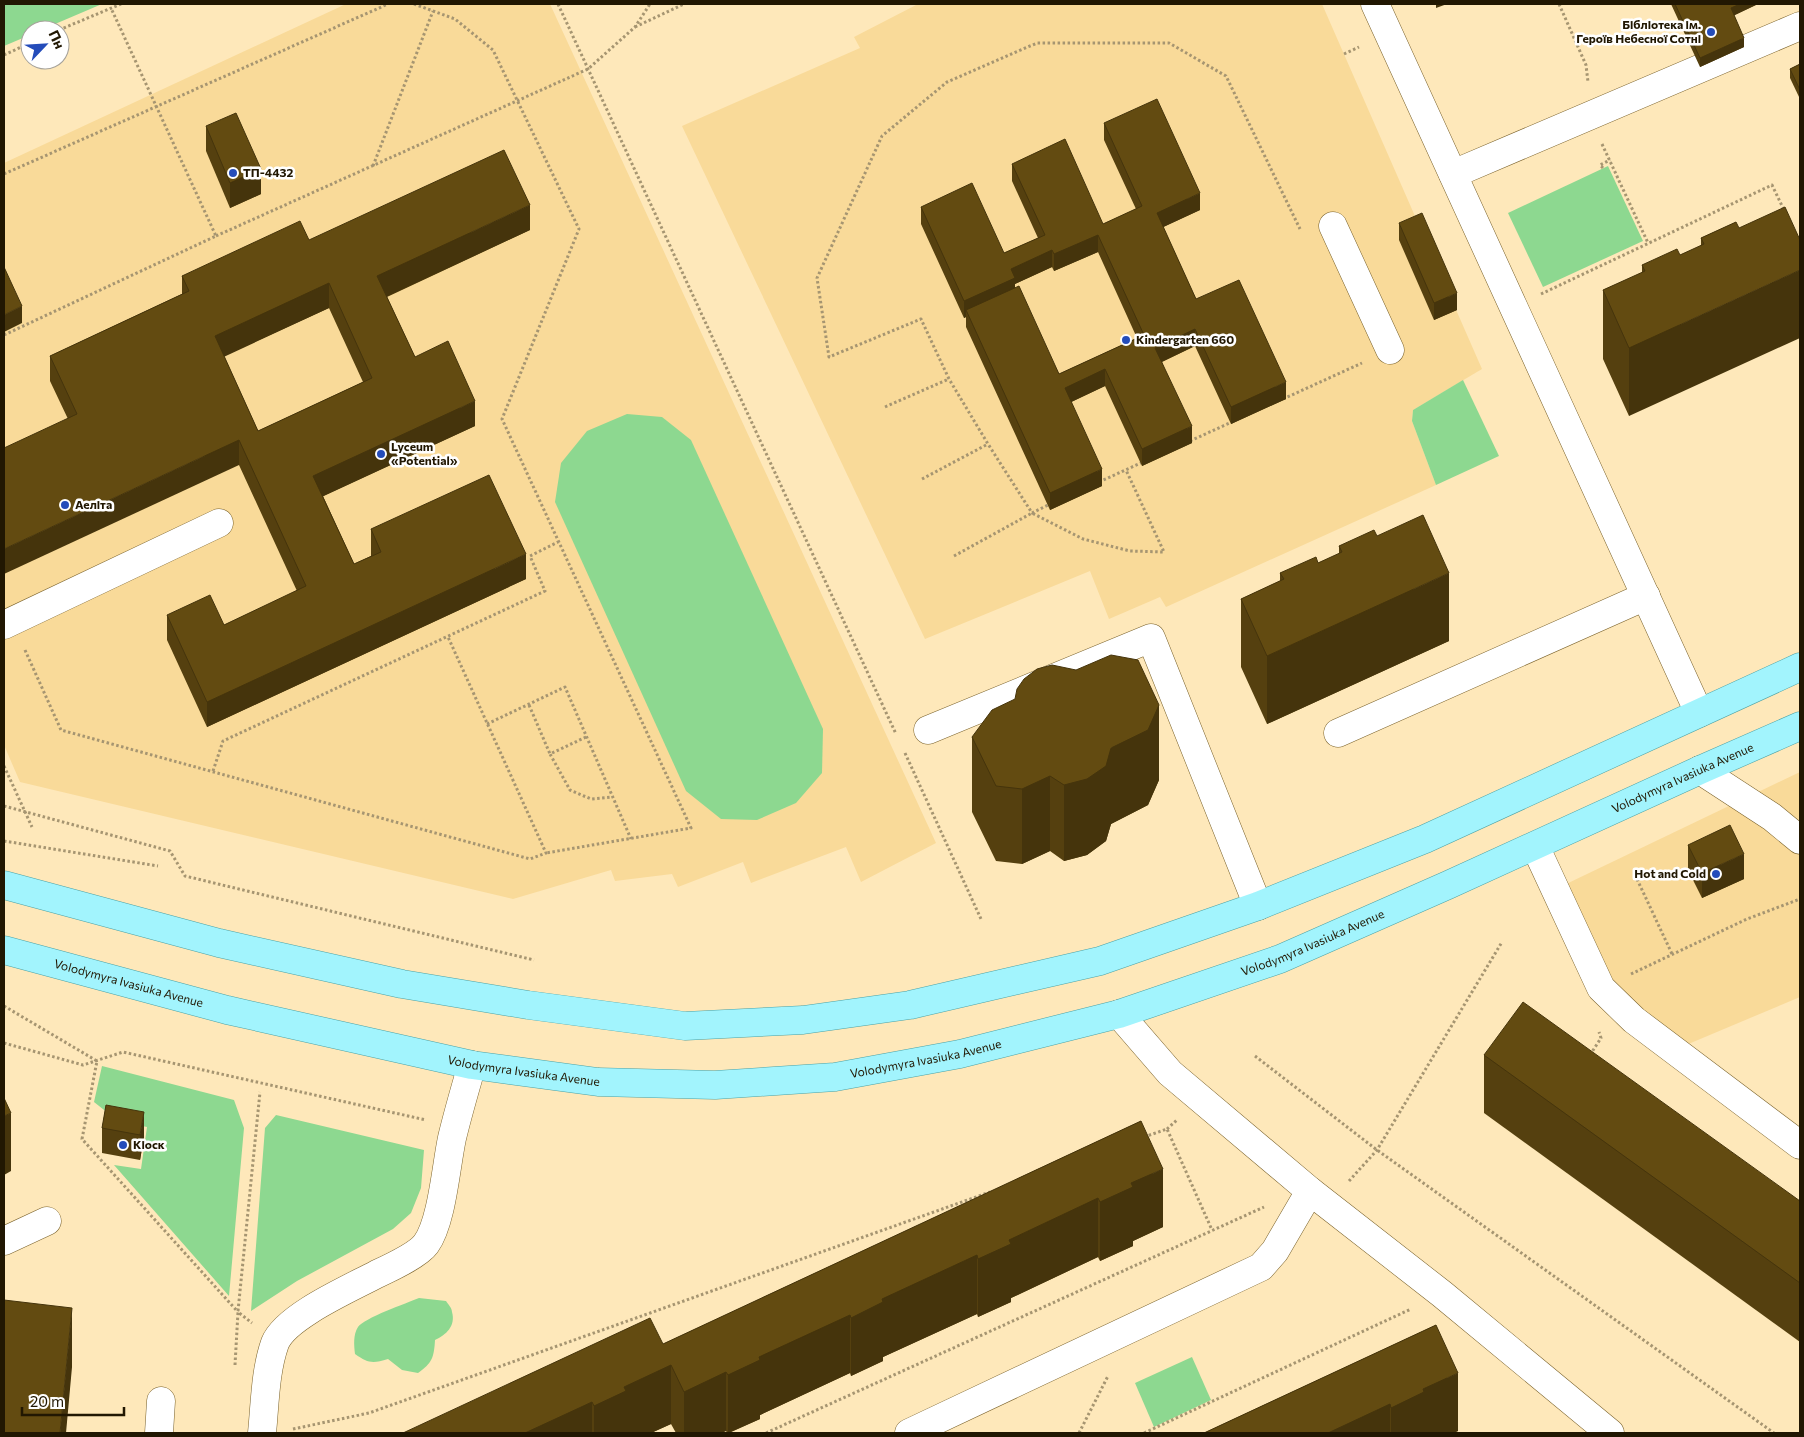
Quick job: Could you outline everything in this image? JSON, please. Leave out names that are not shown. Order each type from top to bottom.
[{"type":"main road","points":[[4,886],[219,943],[402,984],[528,1005],[685,1026],[803,1020],[910,1005],[1100,960],[1258,906],[1425,839],[1800,667]]},
{"type":"main road","name":"Volodymyra Ivasiuka Avenue","points":[[4,950],[227,1010],[472,1064],[598,1082],[715,1085],[835,1077],[960,1054],[1119,1014],[1280,959],[1800,726]]},
{"type":"lane","points":[[1375,4],[1699,713]]},
{"type":"lane","points":[[1453,174],[1800,26]]},
{"type":"lane","points":[[1333,226],[1390,350]]},
{"type":"lane","points":[[8,623],[219,523]]},
{"type":"lane","points":[[1338,733],[1646,596]]},
{"type":"lane","points":[[928,730],[1151,638],[1258,906]]},
{"type":"lane","points":[[1700,770],[1772,817],[1800,840]]},
{"type":"lane","points":[[1535,846],[1601,988],[1634,1020],[1800,1145]]},
{"type":"lane","points":[[1119,1014],[1170,1073],[1315,1194],[1442,1294],[1610,1433]]},
{"type":"lane","points":[[262,1433],[271,1360],[276,1342],[285,1329],[302,1315],[403,1260],[425,1245],[433,1227],[440,1202],[455,1126],[472,1064]]},
{"type":"lane","points":[[909,1433],[1262,1267],[1315,1194]]},
{"type":"lane","points":[[4,1241],[47,1221]]},
{"type":"lane","points":[[158,1433],[161,1401]]},
{"type":"path","points":[[70,25],[121,4]]},
{"type":"path","points":[[4,174],[388,4]]},
{"type":"path","points":[[8,623],[61,730],[530,859],[546,853],[691,828],[502,419],[579,229],[493,50],[455,19],[414,4]]},
{"type":"path","points":[[558,4],[898,738]]},
{"type":"path","points":[[4,335],[216,236],[588,69],[635,27],[650,4]]},
{"type":"path","points":[[635,27],[684,4]]},
{"type":"path","points":[[1559,4],[1586,65],[1588,79],[1582,100],[1648,243]]},
{"type":"path","points":[[111,8],[216,236]]},
{"type":"path","points":[[373,166],[433,11]]},
{"type":"path","points":[[1126,470],[1164,552],[1130,551],[1083,539],[1032,512],[988,444],[949,378],[921,319],[829,357],[816,278],[882,136],[947,82],[1037,44],[1169,43],[1226,76],[1301,230]]},
{"type":"path","points":[[4,55],[20,48]]},
{"type":"path","points":[[1603,168],[1600,165],[1610,160]]},
{"type":"path","points":[[1535,296],[1772,185],[1784,210]]},
{"type":"path","points":[[1276,402],[1390,350]]},
{"type":"path","points":[[885,407],[949,378]]},
{"type":"path","points":[[1188,442],[1240,418]]},
{"type":"path","points":[[922,478],[988,444]]},
{"type":"path","points":[[1092,486],[1143,462]]},
{"type":"path","points":[[954,556],[1032,512],[1058,501]]},
{"type":"path","points":[[213,771],[223,741],[546,592],[530,556],[558,542]]},
{"type":"path","points":[[448,638],[546,853]]},
{"type":"path","points":[[487,724],[565,687],[630,839]]},
{"type":"path","points":[[529,704],[550,754],[570,790],[591,800],[612,797]]},
{"type":"path","points":[[550,754],[586,737]]},
{"type":"path","points":[[902,747],[981,920]]},
{"type":"path","points":[[910,765],[919,761]]},
{"type":"path","points":[[4,766],[32,827]]},
{"type":"path","points":[[4,806],[170,851],[186,876],[534,960]]},
{"type":"path","points":[[4,841],[158,866]]},
{"type":"path","points":[[1637,879],[1672,954]]},
{"type":"path","points":[[1601,988],[1747,919],[1800,899]]},
{"type":"path","points":[[766,1433],[1212,1230],[1315,1194],[1377,1150],[1502,942]]},
{"type":"path","points":[[4,1006],[97,1061]]},
{"type":"path","points":[[1586,1060],[1601,1038],[1598,1030]]},
{"type":"path","points":[[4,1043],[83,1065],[123,1052],[455,1126]]},
{"type":"path","points":[[1255,1056],[1377,1150],[1774,1433]]},
{"type":"path","points":[[97,1061],[82,1140],[238,1312],[260,1092]]},
{"type":"path","points":[[1139,1139],[1167,1129],[1212,1230]]},
{"type":"path","points":[[290,1429],[369,1413],[998,1189]]},
{"type":"path","points":[[1144,1433],[1442,1294]]},
{"type":"path","points":[[1079,1433],[1131,1328]]},
{"type":"shaded area","name":"Lyceum «Potential»","points":[[346,4],[550,4],[936,843],[861,882],[846,847],[751,883],[743,862],[678,887],[672,874],[615,881],[611,870],[513,899],[20,782],[4,745],[4,163]]},
{"type":"shaded area","name":"Kindergarten 660","points":[[918,4],[1322,4],[1482,369],[1413,410],[1412,421],[1436,485],[1166,607],[1160,597],[1109,619],[1090,571],[925,639],[682,126],[860,48],[854,37]]},
{"type":"shaded area","points":[[1800,772],[1800,997],[1686,1045],[1607,989],[1562,886]]},
{"type":"green space","points":[[4,4],[102,4],[64,20],[20,20],[20,39],[4,46]]},
{"type":"green space","points":[[1608,166],[1643,241],[1543,287],[1508,213]]},
{"type":"green space","points":[[1463,380],[1499,456],[1436,485],[1412,421],[1413,410]]},
{"type":"green space","points":[[627,414],[662,417],[691,440],[823,729],[822,773],[796,803],[757,820],[721,819],[686,791],[555,502],[561,463],[587,431]]},
{"type":"green space","points":[[102,1066],[234,1100],[244,1128],[229,1296],[114,1165],[141,1169],[147,1127],[118,1121],[94,1102]]},
{"type":"green space","points":[[276,1115],[424,1150],[421,1188],[411,1213],[393,1229],[297,1281],[251,1311],[265,1128]]},
{"type":"green space","points":[[419,1298],[446,1301],[453,1317],[453,1322],[449,1329],[435,1340],[431,1360],[423,1369],[418,1373],[402,1370],[388,1359],[370,1362],[355,1354],[355,1333],[362,1323]]},
{"type":"green space","points":[[1192,1357],[1211,1400],[1154,1427],[1135,1383]]},
{"type":"building","name":"Бібліотека ім. Героїв Небесної Сотні","points":[[1675,4],[1740,4],[1731,8],[1744,38],[1700,58]]},
{"type":"building","points":[[1800,64],[1800,90],[1790,69]]},
{"type":"building","points":[[1157,99],[1200,193],[1157,213],[1196,299],[1239,280],[1286,382],[1231,407],[1195,329],[1155,348],[1192,426],[1142,449],[1105,369],[1065,388],[1102,469],[1050,493],[966,310],[1019,286],[1059,374],[1144,335],[1098,235],[1054,254],[1052,250],[1011,269],[1015,278],[964,301],[921,207],[972,183],[1004,253],[1045,235],[1012,164],[1065,139],[1103,224],[1142,206],[1104,123]]},
{"type":"building","points":[[236,113],[261,169],[230,183],[206,126]]},
{"type":"building","points":[[504,150],[530,205],[377,276],[415,357],[448,341],[475,401],[313,476],[354,564],[381,552],[371,529],[489,475],[526,554],[207,702],[167,615],[210,595],[224,625],[306,586],[239,440],[4,549],[4,448],[77,414],[50,356],[189,291],[182,276],[300,221],[309,240]],"holes":[[[329,283],[372,378],[258,431],[215,336]]]},
{"type":"building","points":[[1785,207],[1800,240],[1800,270],[1629,348],[1603,290],[1645,271],[1642,265],[1677,249],[1680,255],[1704,244],[1701,238],[1736,222],[1739,228]]},
{"type":"building","points":[[1422,213],[1457,293],[1434,303],[1399,223]]},
{"type":"building","points":[[4,267],[22,306],[4,315]]},
{"type":"building","points":[[1423,515],[1449,573],[1267,656],[1241,599],[1284,579],[1280,573],[1316,557],[1318,563],[1342,552],[1339,546],[1374,530],[1377,536]]},
{"type":"building","points":[[1111,655],[1138,660],[1159,705],[1148,730],[1111,748],[1106,766],[1087,779],[1064,785],[1050,776],[1022,789],[996,786],[972,737],[992,710],[1015,699],[1017,689],[1024,679],[1037,669],[1052,665],[1076,670]]},
{"type":"building","points":[[1730,825],[1744,854],[1702,873],[1688,845]]},
{"type":"building","points":[[1523,1002],[1800,1201],[1800,1283],[1484,1055]]},
{"type":"building","points":[[4,1098],[11,1113],[4,1116]]},
{"type":"building","points":[[106,1105],[144,1112],[140,1135],[102,1128]]},
{"type":"building","points":[[1141,1121],[1163,1169],[1131,1183],[1133,1187],[1100,1202],[1098,1198],[1009,1240],[1011,1244],[978,1259],[977,1255],[882,1299],[883,1302],[851,1318],[850,1315],[759,1357],[760,1360],[728,1375],[726,1372],[684,1392],[671,1365],[624,1387],[626,1391],[594,1406],[592,1402],[525,1433],[403,1433],[650,1318],[663,1344]]},
{"type":"building","points":[[4,1300],[72,1308],[60,1433],[4,1433]]},
{"type":"building","points":[[1436,1325],[1458,1373],[1423,1389],[1424,1392],[1391,1408],[1390,1404],[1328,1433],[1204,1433]]},
{"type":"place","name":"Бібліотека ім. Героїв Небесної Сотні","points":[[1711,32]]},
{"type":"place","name":"ТП-4432","points":[[233,173]]},
{"type":"place","name":"Kindergarten 660","points":[[1126,340]]},
{"type":"place","name":"Lyceum «Potential»","points":[[381,454]]},
{"type":"place","name":"Аеліта","points":[[65,505]]},
{"type":"place","name":"Hot and Cold","points":[[1716,874]]},
{"type":"place","name":"Кіоск","points":[[123,1145]]}]
